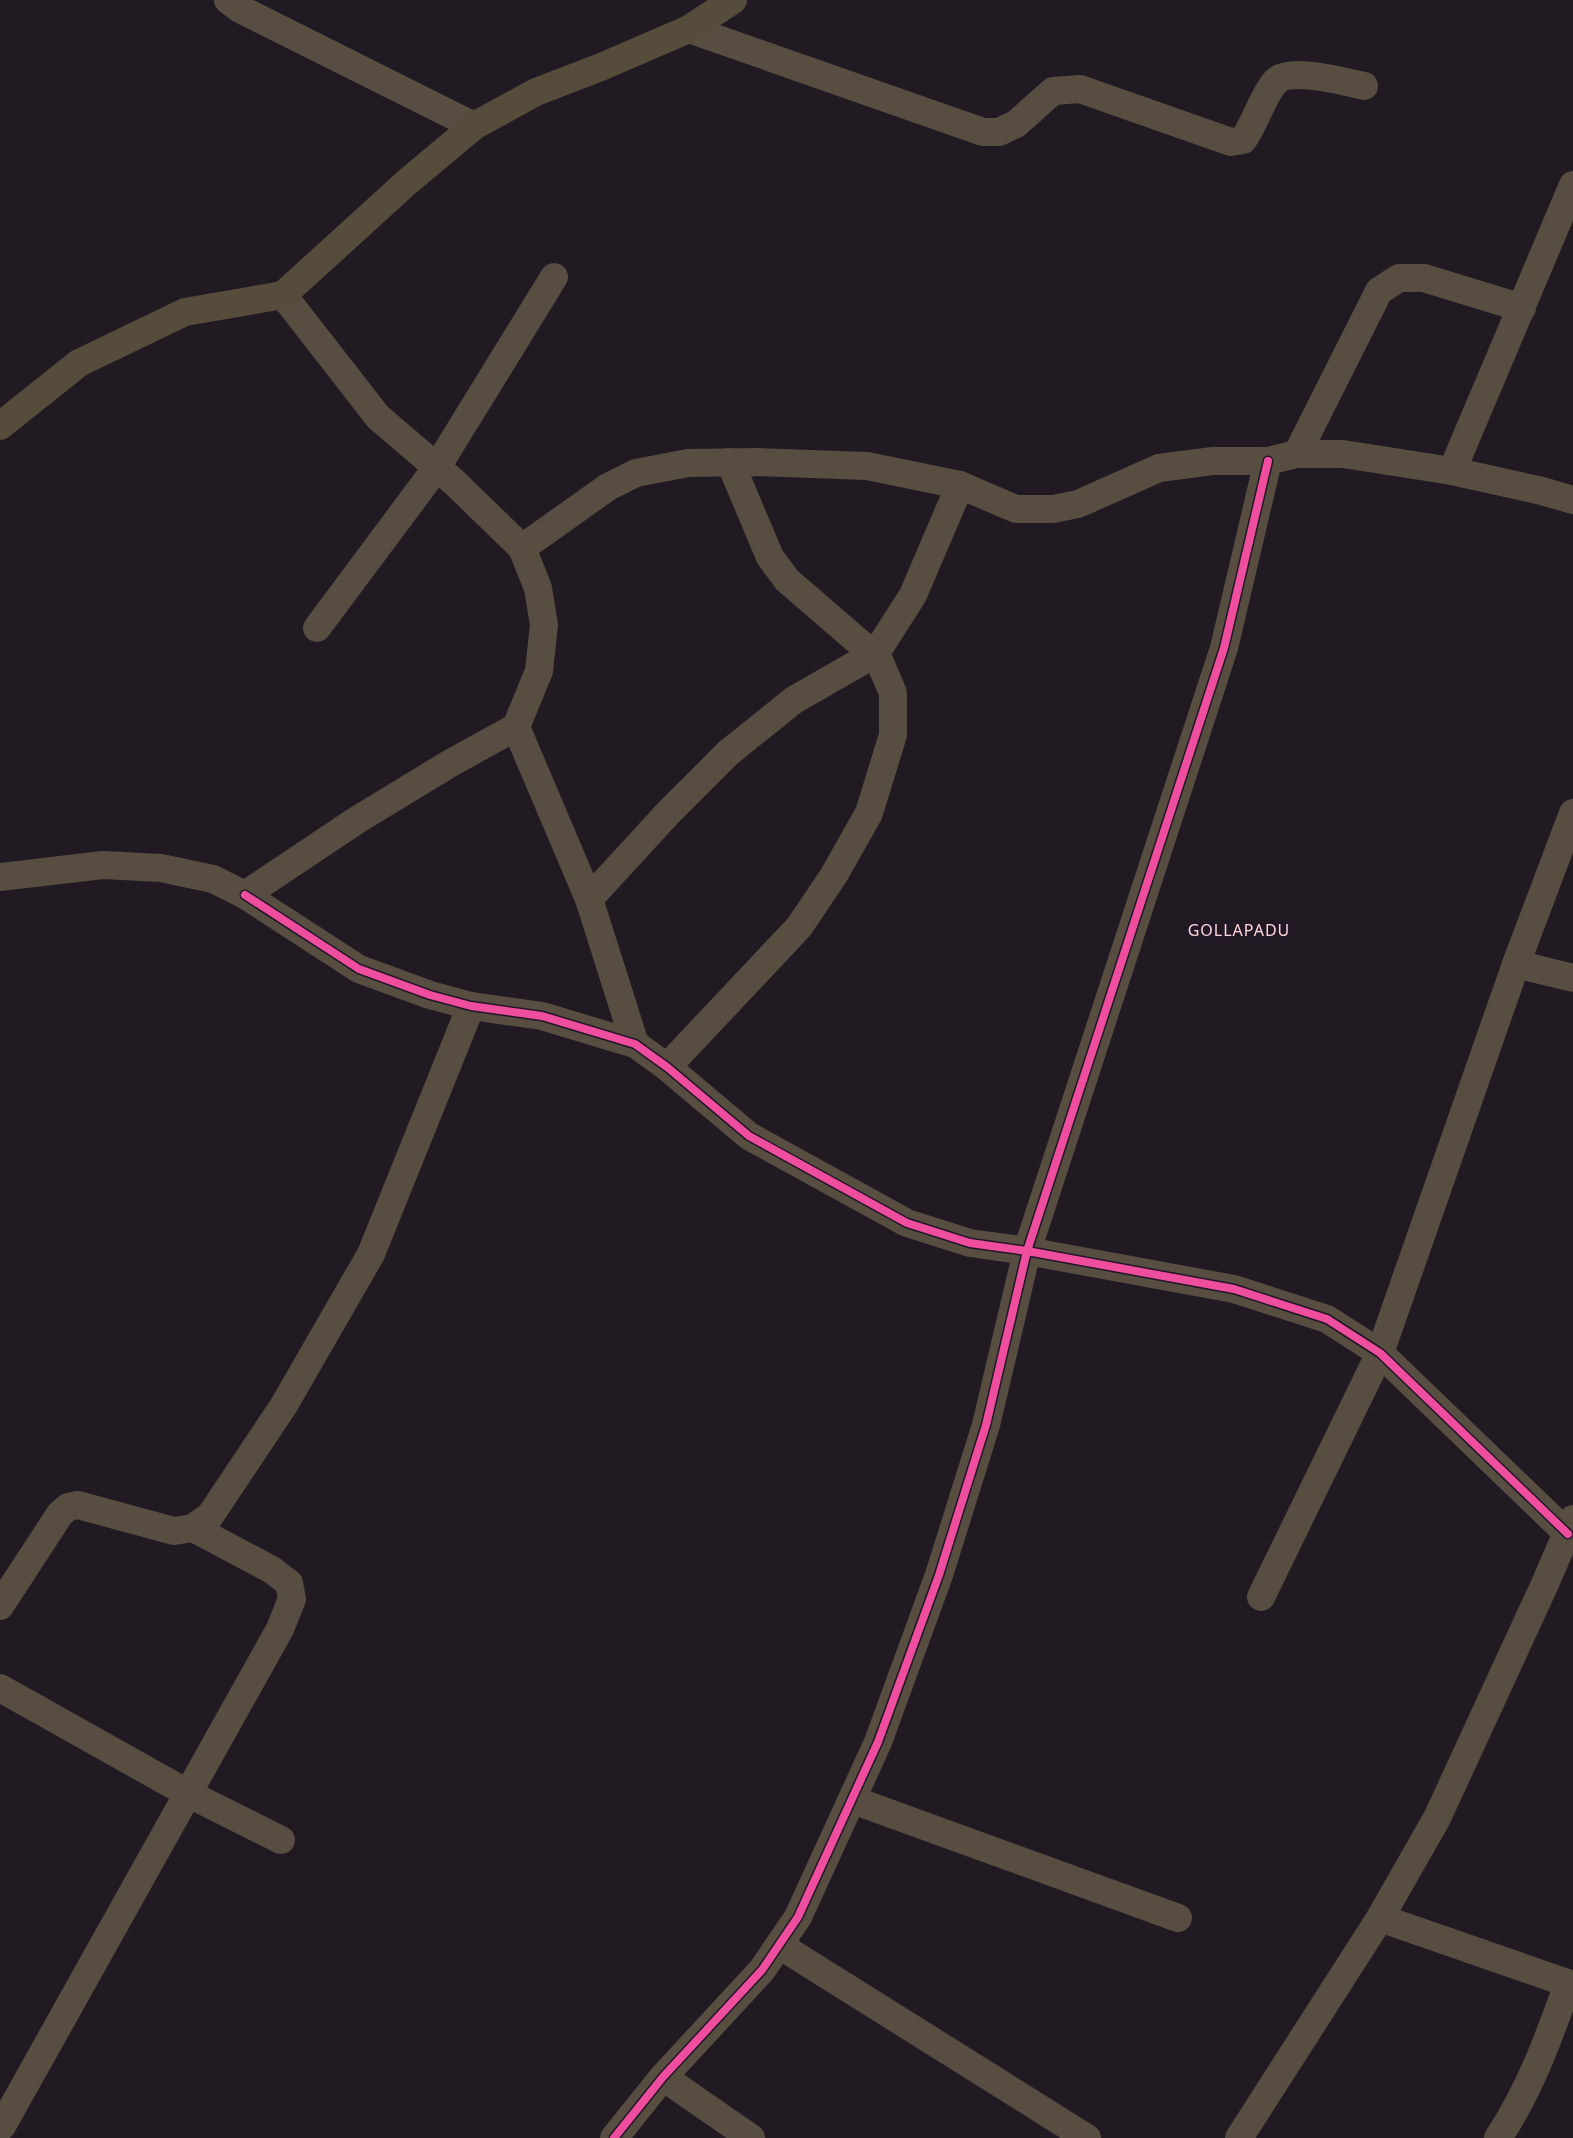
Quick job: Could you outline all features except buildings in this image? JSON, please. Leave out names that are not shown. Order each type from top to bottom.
[{"type":"street","points":[[228,0],[240,9],[474,126]]},
{"type":"street","points":[[0,426],[79,363],[185,312],[283,295],[406,184],[474,126],[536,92],[689,30],[734,0]]},
{"type":"street","points":[[689,30],[983,132],[999,132],[1016,124],[1053,91],[1080,89],[1231,142],[1243,140],[1275,81],[1288,75],[1302,75],[1364,86]]},
{"type":"street","points":[[1452,471],[1522,308],[1564,229],[1573,185]]},
{"type":"street","points":[[317,628],[437,468],[554,277]]},
{"type":"street","points":[[1297,454],[1378,291],[1399,278],[1424,278],[1522,308]]},
{"type":"street","points":[[245,895],[357,820],[449,764],[516,728],[538,671],[544,625],[538,588],[522,548],[437,468],[378,417],[283,295]]},
{"type":"street","points":[[522,548],[608,486],[636,473],[688,463],[730,462],[867,466],[960,485],[1016,509],[1053,509],[1078,504],[1159,468],[1213,460],[1268,461],[1297,454],[1343,454],[1452,471],[1542,491],[1573,500]]},
{"type":"street","points":[[614,2138],[663,2077],[762,1970],[798,1917],[878,1742],[939,1576],[986,1425],[1027,1251],[1224,648],[1268,461]]},
{"type":"street","points":[[667,1067],[800,928],[834,876],[869,813],[893,735],[893,693],[876,654],[861,644],[787,580],[770,557],[730,462]]},
{"type":"street","points":[[589,899],[669,812],[728,753],[794,700],[876,654],[912,595],[960,485]]},
{"type":"street","points":[[516,728],[589,899],[635,1044]]},
{"type":"street","points":[[1261,1597],[1380,1353],[1516,964],[1573,813]]},
{"type":"street","points":[[0,877],[103,865],[161,868],[213,879],[245,895],[359,969],[430,995],[471,1006],[542,1016],[635,1044],[667,1067],[749,1136],[907,1224],[970,1243],[1027,1251],[1234,1289],[1327,1319],[1380,1353],[1570,1527],[1436,1818],[1380,1918],[1239,2138]]},
{"type":"street","points":[[1516,964],[1573,978]]},
{"type":"street","points":[[0,1606],[60,1514],[68,1507],[78,1505],[174,1531],[193,1528],[210,1516],[284,1405],[372,1254],[471,1006]]},
{"type":"street","points":[[2,2126],[280,1629],[292,1599],[289,1583],[272,1570],[193,1528]]},
{"type":"street","points":[[0,1688],[189,1794],[281,1840]]},
{"type":"street","points":[[853,1800],[1178,1918]]},
{"type":"street","points":[[1380,1918],[1570,1984],[1548,2042],[1515,2113],[1498,2138]]},
{"type":"street","points":[[779,1945],[1087,2138]]},
{"type":"street","points":[[663,2077],[751,2138]]},
{"type":"cycle path","points":[[614,2138],[663,2077],[762,1970],[798,1917],[878,1742],[939,1575],[986,1425],[1027,1251],[1224,648],[1268,461]]},
{"type":"cycle path","points":[[245,895],[359,969],[430,995],[471,1006],[542,1016],[635,1044],[667,1067],[749,1136],[907,1223],[970,1243],[1027,1251],[1234,1289],[1327,1319],[1380,1353],[1568,1534]]},
{"type":"district","name":"GOLLAPADU","points":[[1239,930]]}]
